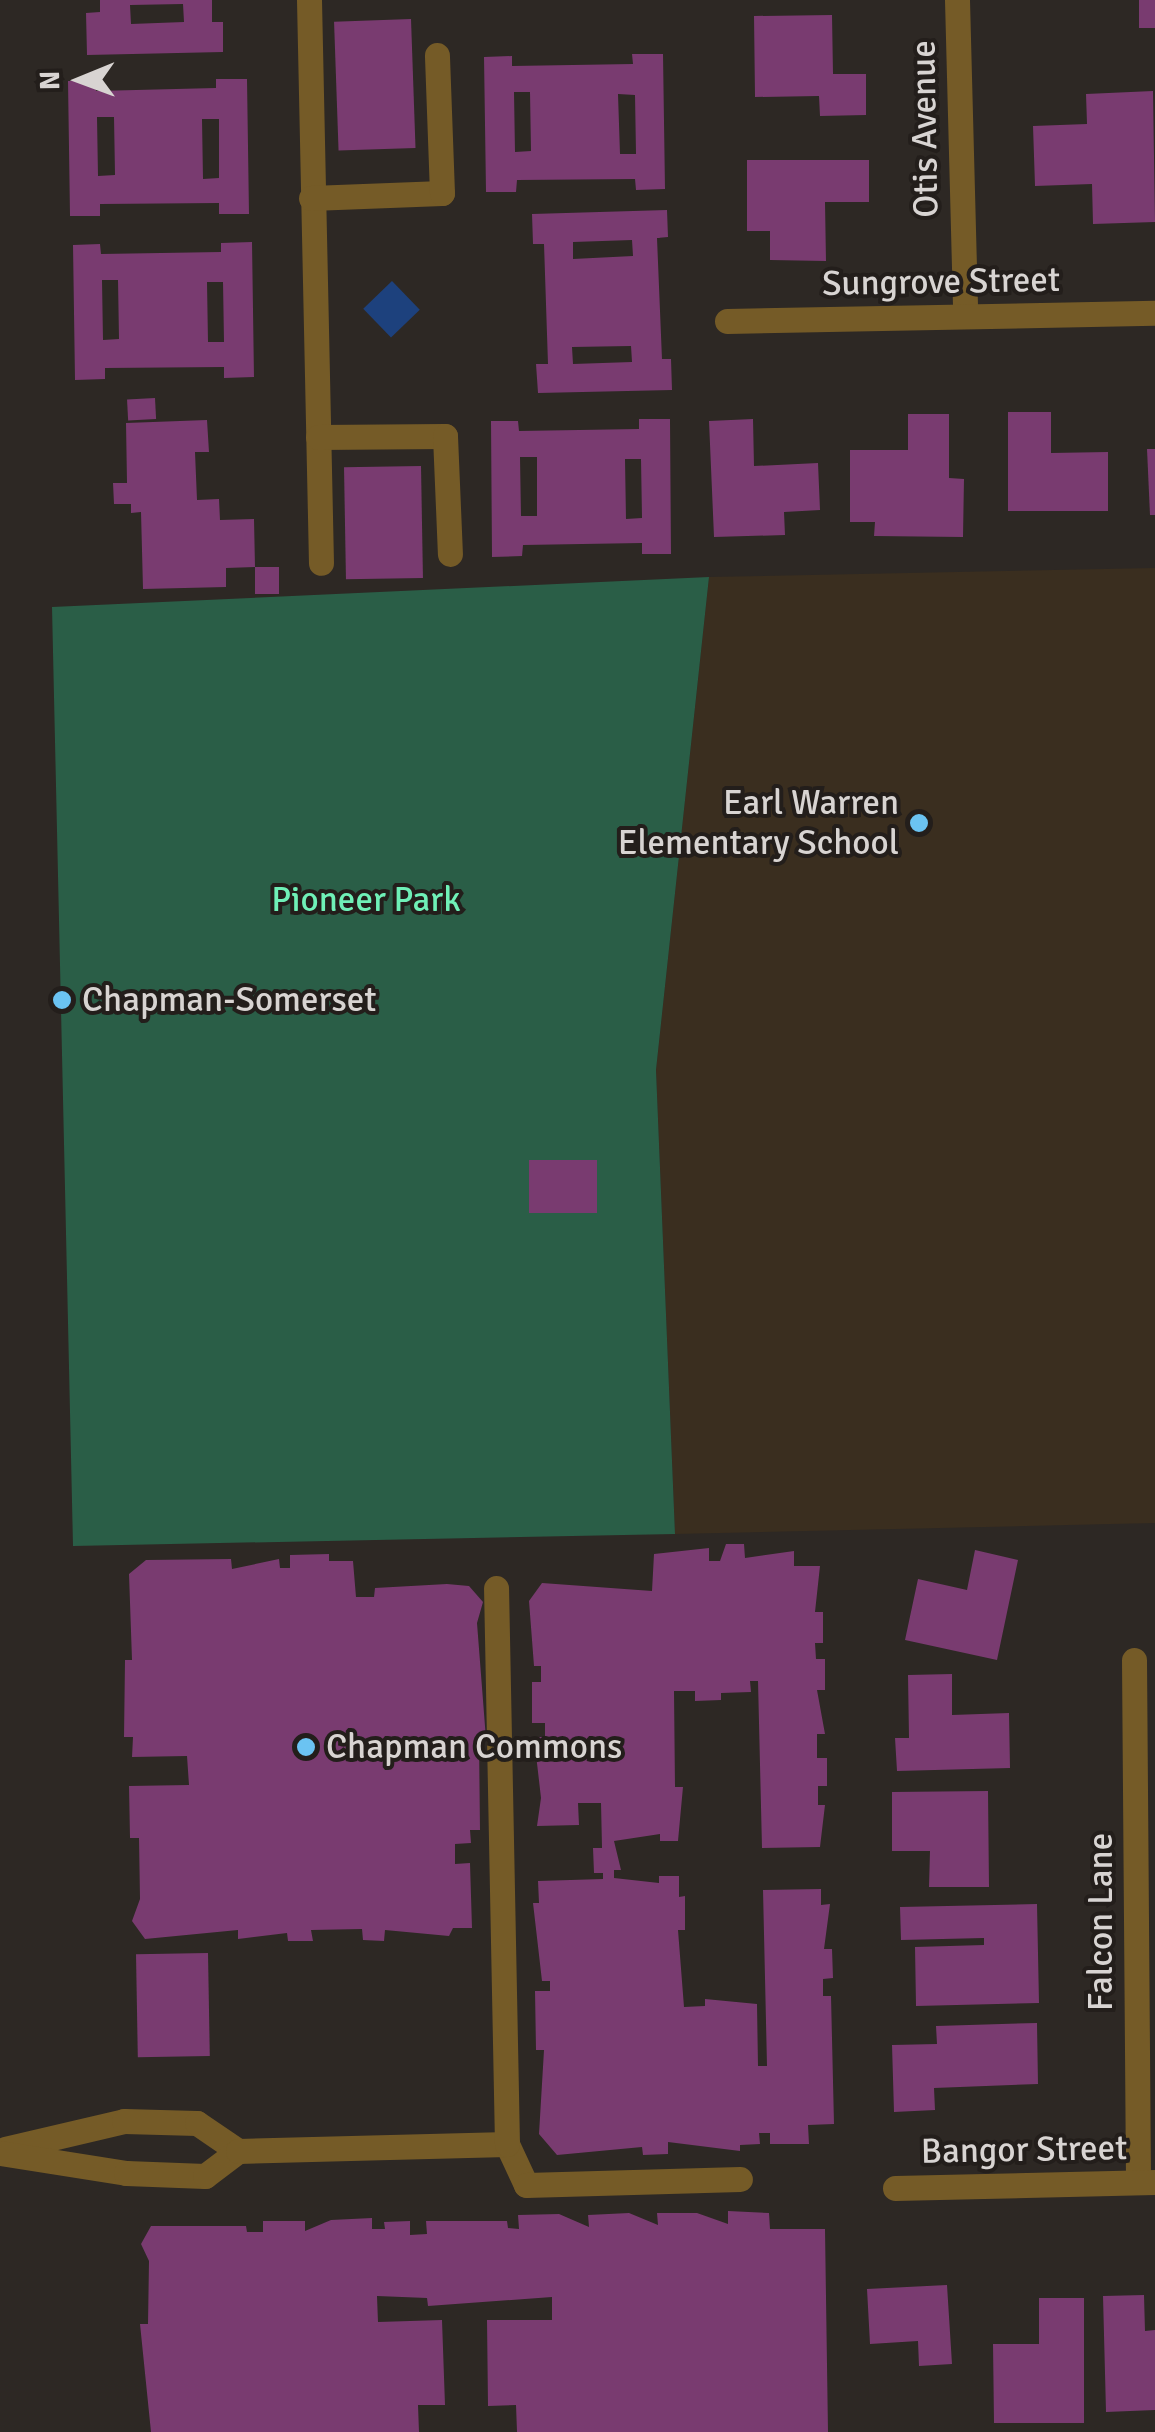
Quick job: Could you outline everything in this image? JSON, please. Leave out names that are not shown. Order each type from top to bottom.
[{"type":"street","points":[[309,0],[321,563]]},
{"type":"street","name":"Otis Avenue","points":[[957,0],[965,316]]},
{"type":"street","points":[[311,198],[442,193],[437,55]]},
{"type":"street","name":"Sungrove Street","points":[[727,321],[1155,313]]},
{"type":"street","points":[[318,437],[446,436],[450,554]]},
{"type":"street","points":[[496,1588],[508,2144],[526,2185],[740,2178]]},
{"type":"street","name":"Falcon Lane","points":[[1134,1660],[1146,2182]]},
{"type":"street","points":[[0,2152],[124,2121],[197,2123],[238,2151]]},
{"type":"street","points":[[0,2152],[126,2173],[205,2176],[238,2151],[508,2144]]},
{"type":"street","name":"Bangor Street","points":[[895,2188],[1146,2182]]},
{"type":"shaded area","name":"Earl Warren Elementary School","points":[[1155,568],[1155,1523],[675,1534],[656,1070],[709,577]]},
{"type":"green space","name":"Pioneer Park","points":[[709,577],[656,1070],[675,1534],[73,1546],[52,607]]},
{"type":"water","points":[[392,281],[420,310],[391,338],[363,309]]},
{"type":"building","points":[[100,0],[212,0],[212,22],[223,22],[223,52],[87,55],[86,13],[100,12]],"holes":[[[183,4],[184,22],[131,24],[130,5]]]},
{"type":"building","points":[[1139,0],[1155,0],[1155,28],[1139,28]]},
{"type":"building","points":[[832,15],[833,74],[866,74],[866,115],[820,116],[819,96],[755,97],[754,16]]},
{"type":"building","points":[[411,19],[416,148],[339,151],[334,22]]},
{"type":"building","points":[[632,54],[663,54],[665,189],[636,190],[635,179],[517,180],[516,192],[486,192],[484,57],[512,56],[512,66],[633,64]],"holes":[[[514,92],[530,92],[531,151],[515,152]],[[618,94],[635,95],[636,154],[620,154]]]},
{"type":"building","points":[[216,79],[247,79],[249,214],[219,214],[219,203],[100,204],[100,216],[70,216],[68,81],[95,81],[96,91],[216,88]],"holes":[[[97,117],[114,117],[115,175],[98,176]],[[202,119],[219,119],[219,178],[203,179]]]},
{"type":"building","points":[[1153,91],[1155,222],[1093,224],[1092,184],[1035,186],[1033,126],[1087,124],[1086,94]]},
{"type":"building","points":[[747,160],[869,160],[869,202],[825,202],[826,261],[770,260],[770,231],[747,231]]},
{"type":"building","points":[[667,210],[668,237],[657,238],[662,359],[671,359],[672,390],[538,393],[536,364],[548,364],[544,244],[533,244],[532,214]],"holes":[[[632,240],[633,256],[573,259],[573,242]],[[631,346],[632,362],[573,364],[572,347]]]},
{"type":"building","points":[[252,242],[254,377],[224,378],[224,367],[105,368],[105,379],[75,380],[73,245],[100,244],[101,254],[221,252],[221,243]],"holes":[[[102,280],[118,280],[119,339],[103,340]],[[207,282],[223,282],[224,342],[208,342]]]},
{"type":"building","points":[[155,398],[156,419],[128,420],[127,399]]},
{"type":"building","points":[[1008,412],[1051,412],[1051,453],[1108,452],[1108,511],[1008,511]]},
{"type":"building","points":[[908,414],[949,414],[949,478],[964,479],[963,537],[874,536],[875,522],[850,522],[850,450],[908,450]]},
{"type":"building","points":[[639,419],[670,419],[671,554],[642,554],[642,543],[523,545],[522,556],[492,557],[491,421],[518,421],[519,431],[639,429]],"holes":[[[520,457],[537,457],[537,516],[521,516]],[[625,459],[641,459],[642,518],[626,519]]]},
{"type":"building","points":[[753,419],[754,466],[818,463],[820,510],[784,512],[785,535],[714,537],[709,421]]},
{"type":"building","points":[[207,420],[209,452],[195,452],[197,500],[219,499],[220,520],[254,519],[255,567],[226,568],[226,587],[143,589],[141,512],[131,513],[131,504],[114,504],[113,483],[127,483],[126,423]]},
{"type":"building","points":[[1147,449],[1155,449],[1155,515],[1150,515]]},
{"type":"building","points":[[421,466],[423,578],[346,579],[344,467]]},
{"type":"building","points":[[255,567],[279,567],[279,594],[255,594]]},
{"type":"building","points":[[529,1160],[597,1160],[597,1213],[529,1213]]},
{"type":"building","points":[[726,1544],[744,1544],[745,1558],[794,1551],[794,1566],[820,1566],[815,1612],[823,1612],[823,1643],[815,1643],[816,1659],[825,1659],[825,1690],[817,1690],[825,1734],[817,1734],[817,1758],[827,1758],[827,1786],[818,1786],[818,1805],[825,1805],[820,1847],[762,1848],[758,1681],[750,1681],[751,1692],[721,1693],[721,1700],[695,1701],[695,1691],[674,1691],[675,1787],[683,1787],[678,1841],[660,1841],[660,1834],[614,1841],[621,1870],[614,1870],[614,1878],[659,1883],[659,1876],[679,1876],[679,1897],[685,1896],[685,1930],[678,1930],[684,2007],[705,2006],[705,1999],[757,2004],[758,2066],[767,2066],[763,1890],[821,1889],[821,1905],[830,1904],[824,1949],[832,1949],[833,1978],[823,1979],[823,1996],[831,1996],[834,2124],[808,2125],[809,2144],[770,2144],[770,2133],[759,2133],[760,2144],[740,2145],[740,2151],[668,2142],[668,2154],[643,2155],[642,2147],[557,2155],[539,2134],[544,2050],[536,2050],[535,1991],[550,1991],[550,1981],[542,1981],[533,1903],[539,1903],[538,1881],[603,1879],[603,1873],[594,1873],[593,1848],[602,1848],[601,1803],[578,1803],[579,1825],[537,1826],[541,1798],[534,1737],[545,1737],[545,1723],[532,1723],[532,1682],[541,1682],[541,1666],[534,1666],[529,1601],[542,1583],[652,1591],[654,1554],[709,1548],[709,1561],[720,1561]]},
{"type":"building","points":[[975,1550],[1018,1560],[997,1660],[905,1640],[918,1579],[967,1590]]},
{"type":"building","name":"Chapman Commons","points":[[329,1554],[329,1561],[353,1561],[356,1597],[374,1597],[375,1588],[447,1584],[469,1586],[483,1602],[477,1623],[486,1739],[479,1739],[480,1830],[470,1830],[471,1843],[455,1844],[455,1864],[470,1863],[472,1928],[453,1928],[449,1936],[385,1930],[384,1941],[363,1940],[362,1929],[311,1930],[313,1941],[288,1941],[287,1933],[238,1939],[238,1930],[145,1939],[132,1921],[140,1899],[139,1838],[130,1838],[129,1786],[189,1785],[187,1756],[132,1757],[133,1737],[124,1737],[125,1660],[132,1660],[129,1574],[146,1560],[231,1559],[232,1569],[279,1559],[280,1568],[290,1568],[290,1555]]},
{"type":"building","points":[[952,1674],[952,1715],[1009,1713],[1010,1768],[897,1771],[895,1738],[909,1738],[908,1675]]},
{"type":"building","points":[[988,1791],[989,1887],[929,1887],[930,1851],[892,1851],[892,1792]]},
{"type":"building","points":[[1037,1904],[1039,2003],[916,2006],[915,1947],[984,1945],[984,1938],[901,1940],[900,1907]]},
{"type":"building","points":[[208,1953],[210,2056],[138,2057],[136,1954]]},
{"type":"building","points":[[1037,2023],[1038,2084],[934,2088],[935,2110],[894,2112],[892,2045],[937,2044],[936,2026]]},
{"type":"building","points":[[728,2211],[769,2213],[770,2229],[825,2229],[828,2432],[517,2432],[516,2405],[488,2406],[487,2320],[552,2320],[552,2297],[428,2306],[427,2298],[377,2296],[378,2322],[442,2320],[445,2405],[418,2405],[419,2432],[151,2432],[140,2324],[148,2324],[149,2261],[141,2244],[151,2226],[246,2226],[247,2232],[263,2232],[263,2221],[305,2221],[305,2231],[331,2220],[372,2218],[372,2229],[385,2229],[384,2222],[410,2221],[410,2235],[427,2234],[426,2221],[507,2221],[508,2228],[519,2229],[518,2215],[559,2214],[589,2227],[588,2215],[629,2213],[658,2225],[657,2213],[697,2213],[728,2224]]},
{"type":"building","points":[[947,2285],[952,2364],[919,2366],[918,2341],[870,2344],[867,2289]]},
{"type":"building","points":[[1144,2295],[1145,2331],[1155,2330],[1155,2410],[1106,2412],[1103,2296]]},
{"type":"building","points":[[1039,2298],[1084,2298],[1084,2423],[994,2423],[993,2344],[1039,2344]]},
{"type":"place","name":"Earl Warren Elementary School","points":[[919,823]]},
{"type":"place","name":"Chapman-Somerset","points":[[62,1000]]},
{"type":"place","name":"Chapman Commons","points":[[306,1747]]}]
